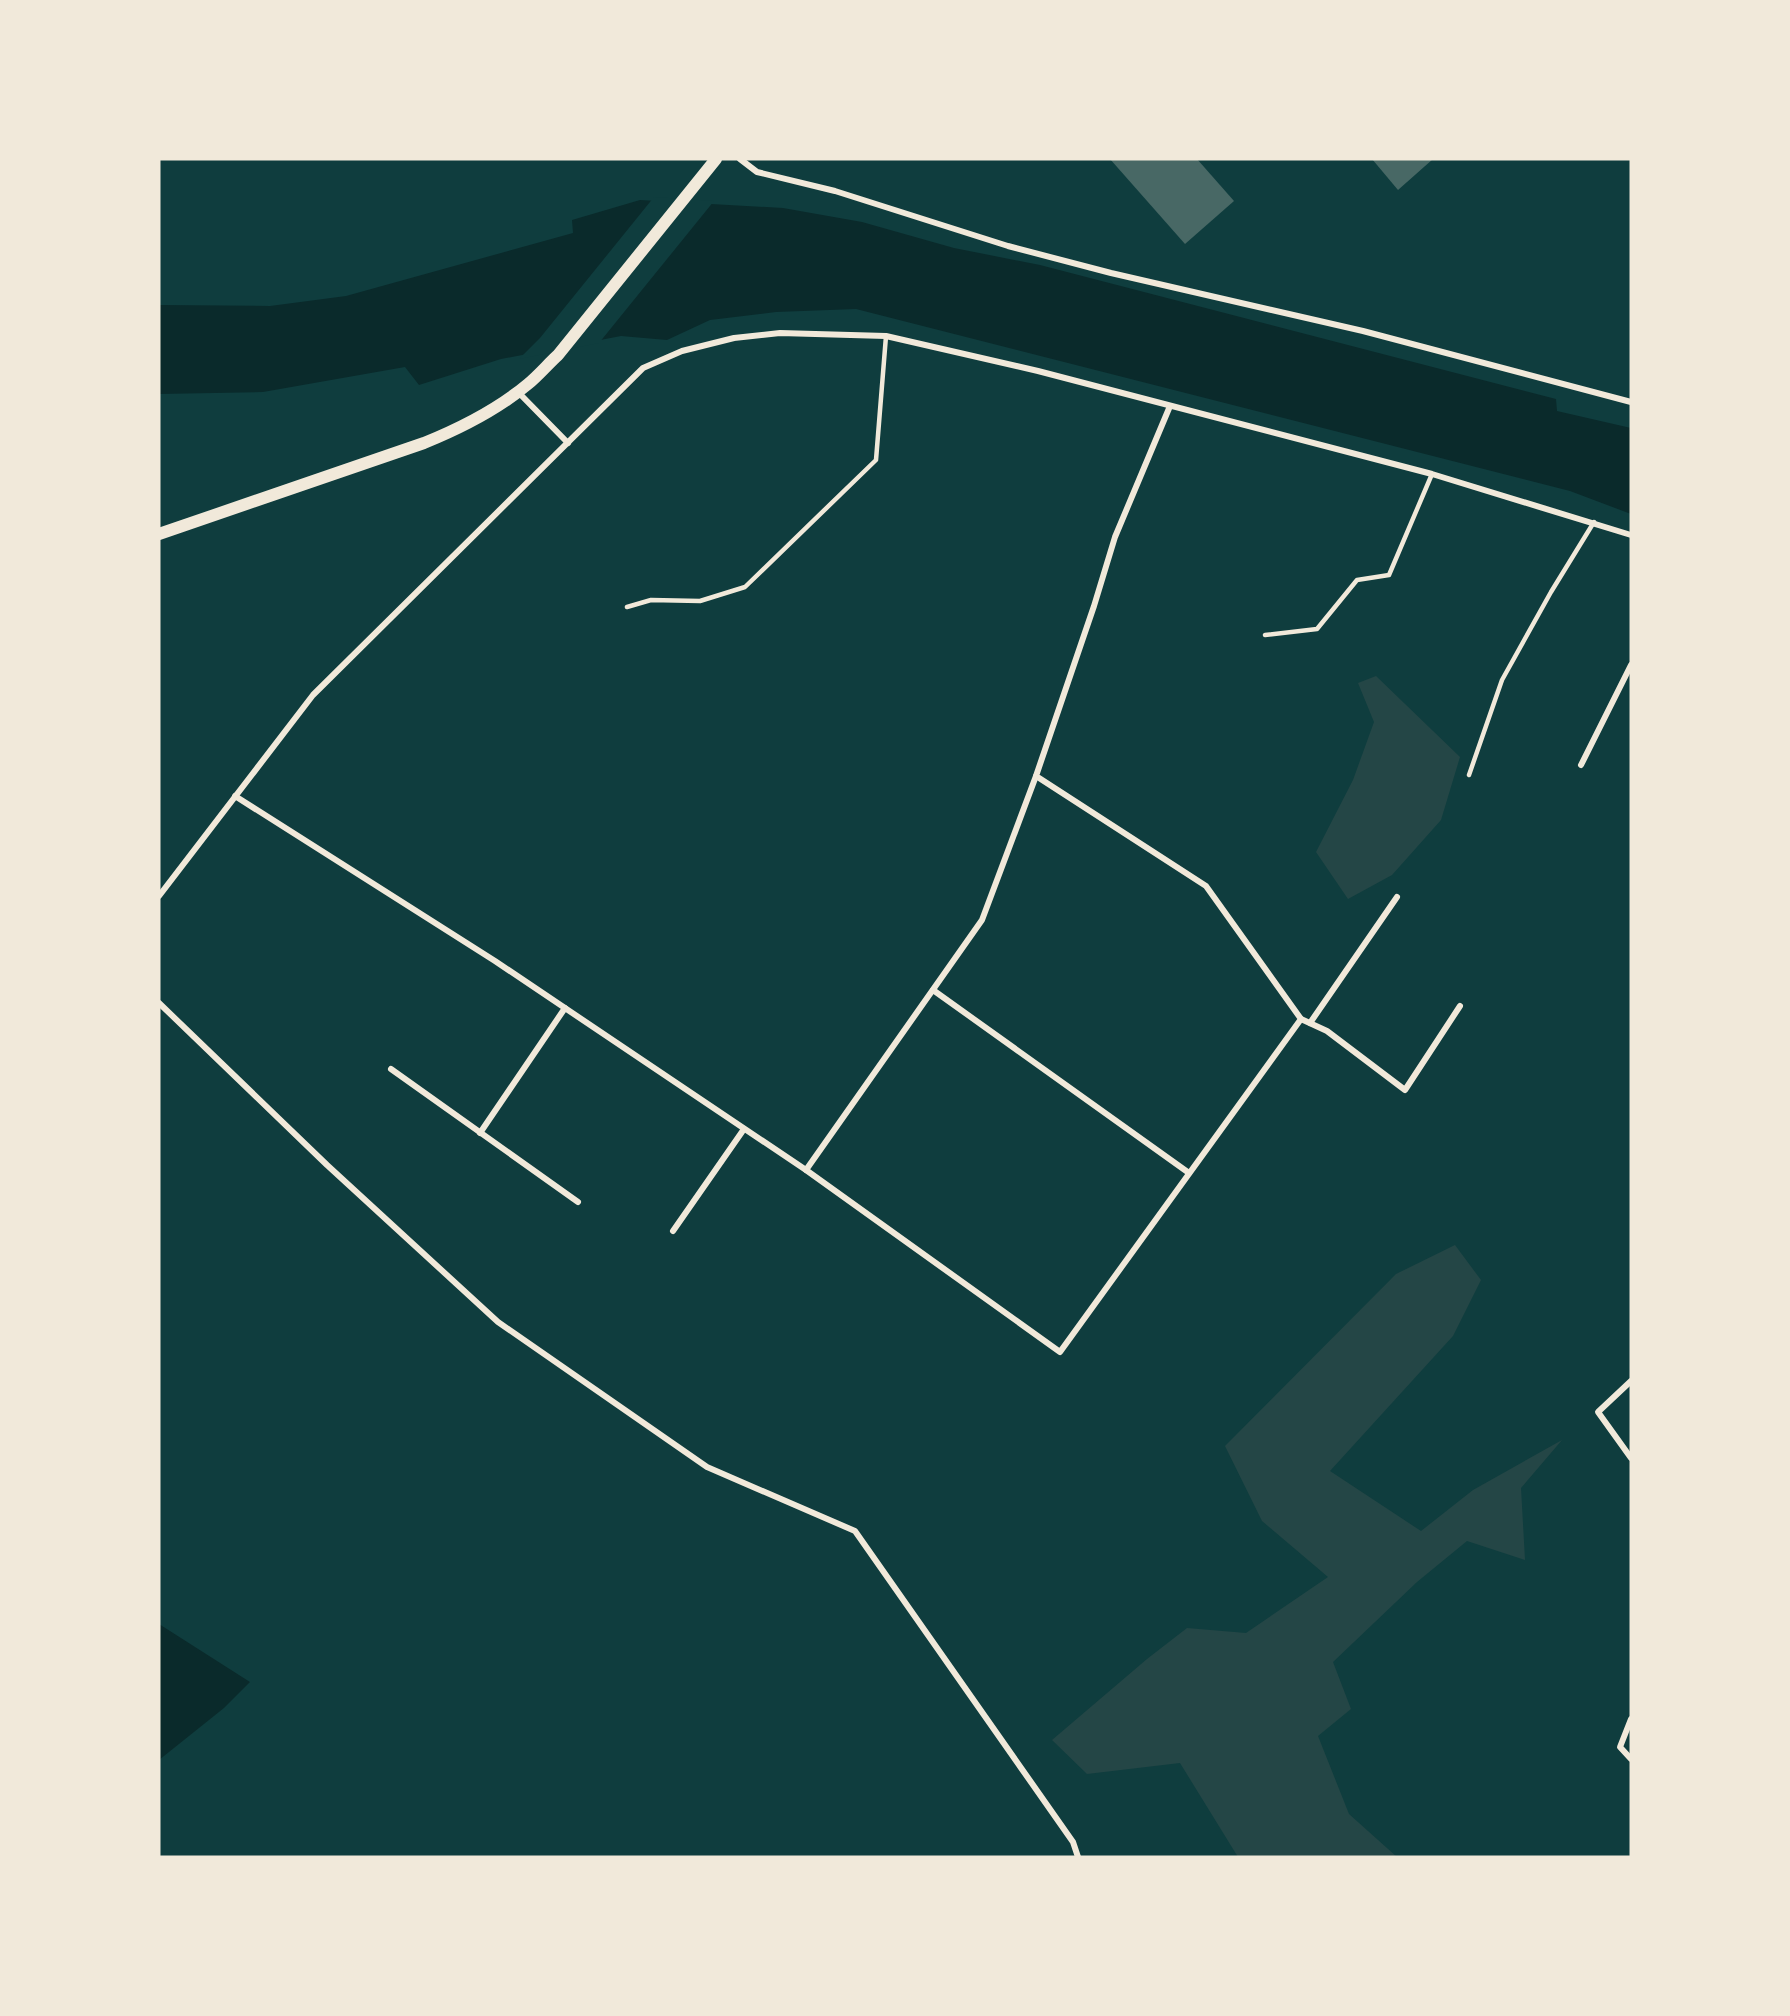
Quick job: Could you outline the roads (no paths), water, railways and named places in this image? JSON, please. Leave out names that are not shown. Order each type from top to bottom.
[{"type":"main road","points":[[159,534],[424,443],[461,428],[497,407],[518,392],[558,355],[716,159]]},
{"type":"street","points":[[740,159],[757,172],[835,191],[1008,246],[1112,273],[1363,331],[1631,402]]},
{"type":"street","points":[[159,896],[313,695],[643,368],[682,351],[734,338],[780,333],[886,336],[1038,371],[1432,474],[1631,535]]},
{"type":"street","points":[[518,392],[568,443]]},
{"type":"street","points":[[806,1170],[982,920],[1036,777],[1115,537],[1170,406]]},
{"type":"street","points":[[1581,765],[1631,665]]},
{"type":"street","points":[[1036,777],[1206,886],[1300,1019],[1327,1031],[1404,1090],[1460,1006]]},
{"type":"street","points":[[235,796],[495,961],[806,1170],[1060,1352],[1300,1019]]},
{"type":"street","points":[[1310,1023],[1397,897]]},
{"type":"street","points":[[933,990],[1189,1173]]},
{"type":"street","points":[[159,1003],[327,1165],[498,1322],[707,1467],[855,1531],[1073,1842],[1078,1857]]},
{"type":"street","points":[[480,1133],[565,1008]]},
{"type":"street","points":[[391,1069],[578,1202]]},
{"type":"street","points":[[673,1231],[744,1129]]},
{"type":"street","points":[[1631,1381],[1598,1412],[1631,1458]]},
{"type":"street","points":[[1631,1719],[1620,1748],[1631,1759]]},
{"type":"lane","points":[[627,608],[651,600],[700,601],[745,587],[876,460],[886,336]]},
{"type":"lane","points":[[1265,634],[1317,629],[1357,580],[1389,574],[1432,474]]},
{"type":"lane","points":[[1469,775],[1502,680],[1551,592],[1594,522]]}]
